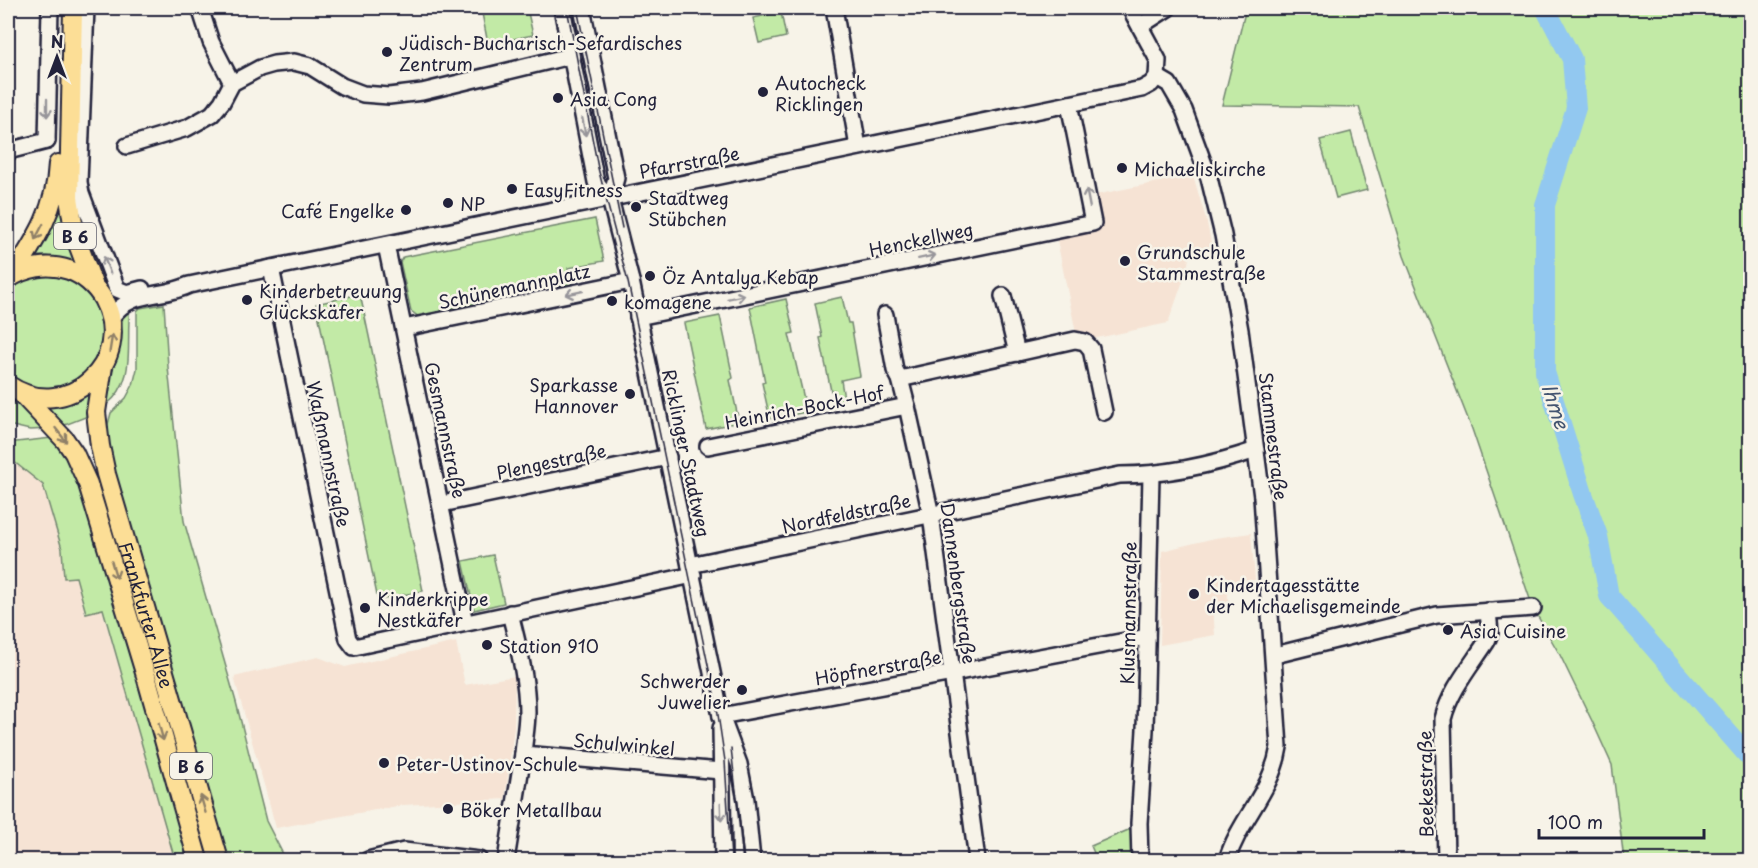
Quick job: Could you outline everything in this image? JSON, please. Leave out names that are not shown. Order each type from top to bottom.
[{"type":"main road","name":"B 6","points":[[11,388],[47,398],[73,392],[95,377],[103,366],[112,343],[111,318],[94,286],[77,243],[71,217],[63,153],[62,8]]},
{"type":"main road","name":"B 6","points":[[10,277],[32,246],[50,211],[57,186],[63,153],[73,8]]},
{"type":"main road","name":"B 6","points":[[10,277],[25,270],[50,266],[74,272],[94,286]]},
{"type":"main road","name":"Frankfurter Allee","points":[[103,366],[96,412],[106,474],[219,861]]},
{"type":"main road","name":"Frankfurter Allee","points":[[11,388],[65,440],[74,453],[88,484],[146,675],[198,861]]},
{"type":"street","points":[[50,8],[63,153]]},
{"type":"street","points":[[63,153],[86,8]]},
{"type":"street","points":[[200,8],[211,42],[232,83]]},
{"type":"street","name":"Ricklinger Stadtweg","points":[[562,8],[596,182],[610,199],[631,281],[721,716],[739,764],[746,800],[752,861]]},
{"type":"street","name":"Ricklinger Stadtweg","points":[[582,8],[616,178],[610,199]]},
{"type":"street","points":[[834,8],[858,147]]},
{"type":"street","points":[[1130,8],[1158,60],[1157,77]]},
{"type":"street","points":[[1140,26],[1168,8]]},
{"type":"street","points":[[127,146],[187,129],[212,114],[222,102],[232,83],[260,68],[294,62],[310,66],[342,86],[363,93],[389,96],[422,92],[570,57]]},
{"type":"street","name":"Pfarrstraße","points":[[111,318],[117,309],[129,300],[179,290],[189,285],[1142,89],[1152,84],[1157,77]]},
{"type":"street","name":"Stammestraße","points":[[1157,77],[1169,84],[1184,110],[1209,178],[1223,235],[1240,330],[1267,547],[1280,735],[1277,762],[1272,776],[1231,847],[1227,861]]},
{"type":"street","name":"Henckellweg","points":[[638,317],[1093,223],[1069,104]]},
{"type":"street","points":[[8,151],[63,153]]},
{"type":"street","name":"Pfarrstraße","points":[[63,153],[81,193],[117,289],[127,292],[176,282],[189,285]]},
{"type":"street","name":"Gesmannstraße","points":[[386,245],[442,504],[465,623]]},
{"type":"street","name":"Waßmannstraße","points":[[271,268],[348,639],[354,647]]},
{"type":"street","name":"Schünemannplatz","points":[[404,328],[631,281]]},
{"type":"street","points":[[1003,296],[1017,352]]},
{"type":"street","name":"Dannenbergstraße","points":[[885,315],[895,370],[900,378],[907,406],[931,515],[977,861]]},
{"type":"street","points":[[900,378],[1075,340],[1085,342],[1091,350],[1104,412]]},
{"type":"street","name":"Heinrich-Bock-Hof","points":[[708,446],[907,406]]},
{"type":"street","points":[[1151,475],[1178,471],[1256,450]]},
{"type":"street","name":"Plengestraße","points":[[442,504],[668,457]]},
{"type":"street","name":"Nordfeldstraße","points":[[354,647],[931,515],[1120,475],[1151,475]]},
{"type":"street","name":"Klusmannstraße","points":[[1140,861],[1139,823],[1142,798],[1151,475]]},
{"type":"street","points":[[1275,655],[1437,615],[1533,608]]},
{"type":"street","name":"Beekestraße","points":[[1446,861],[1443,719],[1445,708],[1487,641],[1490,633],[1488,610]]},
{"type":"street","points":[[506,861],[527,714],[522,661],[510,613]]},
{"type":"street","name":"Höpfnerstraße","points":[[721,716],[1147,637]]},
{"type":"street","name":"Ricklinger Stadtweg","points":[[721,716],[723,861]]},
{"type":"street","name":"Schulwinkel","points":[[523,754],[721,771]]},
{"type":"street","points":[[368,861],[404,851],[479,861]]},
{"type":"shaded area","name":"Grundschule Stammestraße","points":[[1193,175],[1212,247],[1190,252],[1187,270],[1168,323],[1083,341],[1077,338],[1056,235],[1101,227],[1095,195]]},
{"type":"shaded area","points":[[8,457],[43,485],[62,549],[63,575],[65,578],[76,576],[85,613],[102,609],[174,860],[8,860]]},
{"type":"shaded area","name":"Kindertagesstätte der Michaelisgemeinde","points":[[1251,533],[1255,580],[1228,586],[1228,602],[1213,608],[1215,635],[1160,645],[1162,551],[1215,538]]},
{"type":"shaded area","name":"Peter-Ustinov-Schule","points":[[456,642],[465,685],[515,676],[514,727],[505,799],[403,805],[276,828],[234,677],[318,657],[345,667]]},
{"type":"green space","points":[[481,8],[527,8],[533,35],[488,44]]},
{"type":"green space","points":[[1246,8],[1750,8],[1750,860],[1624,860],[1612,765],[1560,655],[1533,608],[1472,429],[1404,256],[1359,107],[1222,105]]},
{"type":"green space","points":[[781,12],[786,37],[759,43],[753,18]]},
{"type":"green space","points":[[1351,132],[1367,190],[1336,198],[1320,140]]},
{"type":"green space","points":[[60,211],[77,265],[46,256],[34,256]]},
{"type":"green space","points":[[595,219],[604,261],[568,268],[571,284],[419,317],[411,311],[400,262],[403,257]]},
{"type":"green space","points":[[42,275],[60,277],[77,284],[90,295],[98,310],[102,325],[97,357],[88,370],[76,381],[44,390],[29,387],[8,377],[8,288],[18,282]]},
{"type":"green space","points":[[360,294],[423,591],[378,600],[316,304]]},
{"type":"green space","points":[[842,297],[848,323],[851,323],[860,376],[841,380],[844,399],[836,401],[834,390],[831,391],[815,303]]},
{"type":"green space","points":[[786,299],[794,333],[789,334],[807,412],[770,419],[750,307]]},
{"type":"green space","points":[[164,304],[184,521],[236,702],[266,821],[286,860],[229,860],[183,711],[108,444],[108,424],[111,413],[126,398],[133,385],[137,369],[137,311],[140,308]]},
{"type":"green space","points":[[130,308],[126,373],[123,385],[106,405],[106,391],[119,349],[123,315]]},
{"type":"green space","points":[[720,316],[733,378],[730,380],[739,422],[706,429],[684,323]]},
{"type":"green space","points":[[88,393],[91,394],[88,416],[65,425],[47,410],[48,407],[71,403]]},
{"type":"green space","points":[[8,398],[33,415],[48,429],[30,430],[8,425]]},
{"type":"green space","points":[[52,438],[67,455],[81,483],[191,860],[175,860],[103,609],[86,613],[76,577],[64,578],[62,549],[43,485],[8,457],[8,443]]},
{"type":"green space","points":[[493,555],[504,603],[474,610],[463,561]]},
{"type":"green space","points":[[1133,828],[1133,860],[1097,860],[1091,846]]},
{"type":"waterway","name":"Ihme","points":[[1545,8],[1572,59],[1576,108],[1545,205],[1545,372],[1598,536],[1609,596],[1750,758]]},
{"type":"tram line","points":[[567,8],[598,168],[628,282],[717,708],[725,761],[731,860]]},
{"type":"tram line","points":[[577,8],[622,228]]},
{"type":"tram line","points":[[731,748],[744,860]]},
{"type":"place","name":"Jüdisch-Bucharisch-Sefardisches Zentrum","points":[[387,52]]},
{"type":"place","name":"Autocheck Ricklingen","points":[[763,92]]},
{"type":"place","name":"Asia Cong","points":[[558,98]]},
{"type":"place","name":"Michaeliskirche","points":[[1122,168]]},
{"type":"place","name":"EasyFitness","points":[[512,189]]},
{"type":"place","name":"NP","points":[[448,203]]},
{"type":"place","name":"Stadtweg Stübchen","points":[[636,207]]},
{"type":"place","name":"Café Engelke","points":[[406,210]]},
{"type":"place","name":"Grundschule Stammestraße","points":[[1125,261]]},
{"type":"place","name":"Öz Antalya Kebap","points":[[650,276]]},
{"type":"place","name":"Kinderbetreuung Glückskäfer","points":[[247,300]]},
{"type":"place","name":"komagene","points":[[612,301]]},
{"type":"place","name":"Sparkasse Hannover","points":[[630,394]]},
{"type":"place","name":"Kindertagesstätte der Michaelisgemeinde","points":[[1194,594]]},
{"type":"place","name":"Kinderkrippe Nestkäfer","points":[[365,608]]},
{"type":"place","name":"Asia Cuisine","points":[[1448,630]]},
{"type":"place","name":"Station 910","points":[[487,645]]},
{"type":"place","name":"Schwerder Juwelier","points":[[742,690]]},
{"type":"place","name":"Peter-Ustinov-Schule","points":[[384,763]]},
{"type":"place","name":"Böker Metallbau","points":[[448,809]]}]
